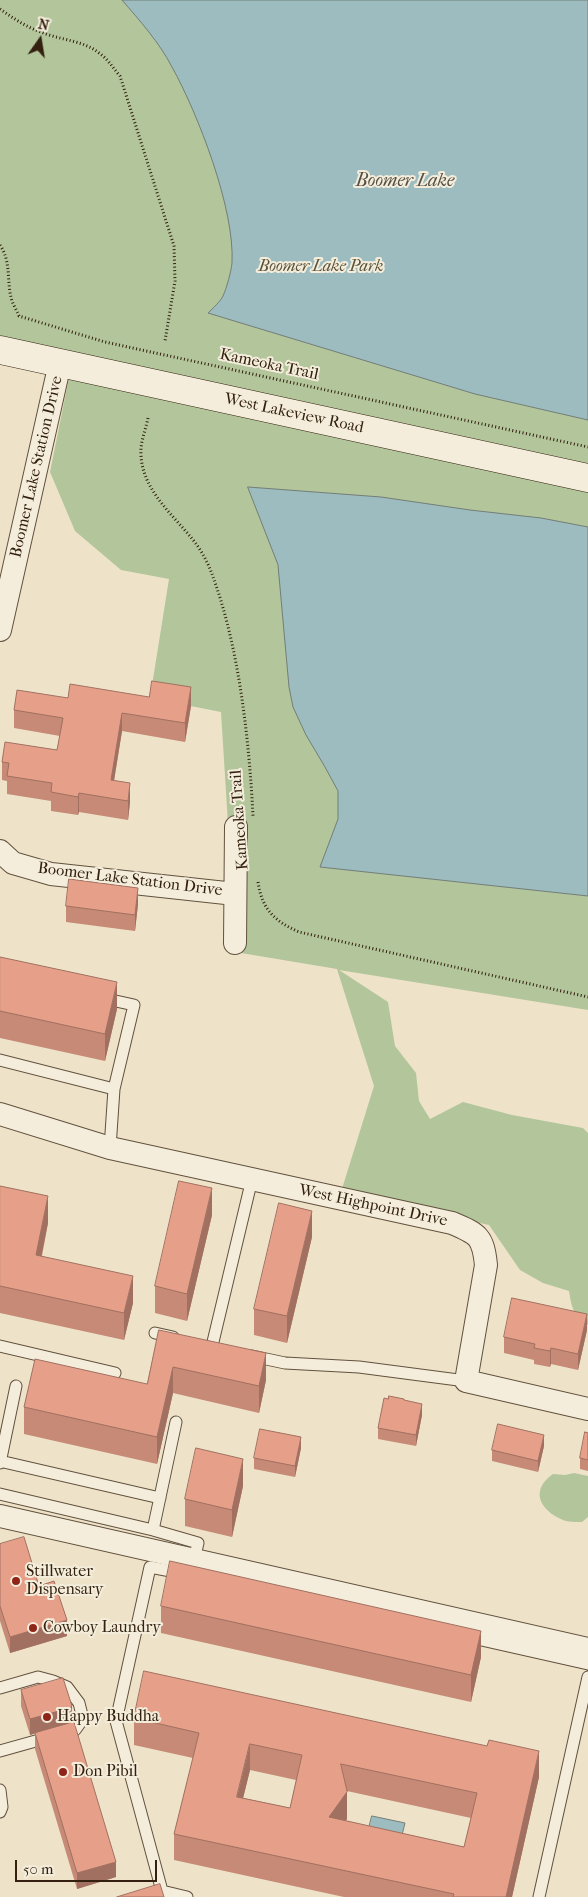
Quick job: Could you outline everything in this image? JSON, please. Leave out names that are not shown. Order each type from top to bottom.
[{"type":"main road","name":"West Lakeview Road","points":[[0,350],[588,478]]},
{"type":"street","name":"Boomer Lake Station Drive","points":[[0,630],[60,363]]},
{"type":"street","points":[[235,943],[235,894],[245,822]]},
{"type":"street","name":"Boomer Lake Station Drive","points":[[0,851],[13,863],[51,874],[235,894]]},
{"type":"street","name":"West Highpoint Drive","points":[[0,1114],[110,1148],[452,1223],[472,1232],[484,1246],[486,1265],[466,1381]]},
{"type":"street","points":[[466,1381],[588,1409]]},
{"type":"street","points":[[0,1516],[588,1649]]},
{"type":"lane","points":[[86,994],[134,1005],[114,1089],[110,1148]]},
{"type":"lane","points":[[0,1060],[114,1089]]},
{"type":"lane","points":[[212,1346],[252,1179]]},
{"type":"lane","points":[[155,1333],[184,1340]]},
{"type":"lane","points":[[0,1346],[115,1373]]},
{"type":"lane","points":[[240,1353],[285,1363],[359,1367],[466,1381]]},
{"type":"lane","points":[[16,1386],[0,1462],[160,1498]]},
{"type":"lane","points":[[153,1530],[176,1422]]},
{"type":"lane","points":[[0,1494],[153,1530],[198,1543],[191,1576],[150,1566],[116,1721],[162,1891]]},
{"type":"lane","points":[[452,1634],[588,1664]]},
{"type":"lane","points":[[0,1688],[38,1677],[53,1680],[67,1687],[79,1704],[83,1719],[75,1730],[0,1751]]},
{"type":"lane","points":[[539,1897],[588,1677]]},
{"type":"lane","points":[[0,1790],[2,1796],[0,1812]]},
{"type":"lane","points":[[149,1895],[162,1891],[187,1897]]},
{"type":"path","points":[[0,9],[23,24],[41,32],[97,51],[108,60],[120,76],[174,246],[175,281],[165,341]]},
{"type":"path","name":"Kameoka Trail","points":[[0,245],[9,267],[12,300],[19,316],[105,342],[588,447]]},
{"type":"path","name":"Kameoka Trail","points":[[148,418],[141,448],[143,469],[151,490],[202,553],[212,572],[230,630],[244,721],[245,822]]},
{"type":"path","name":"Kameoka Trail","points":[[257,880],[260,894],[273,917],[298,932],[588,997]]},
{"type":"green space","name":"Boomer Lake Park","points":[[0,0],[588,0],[588,1010],[339,970],[388,1002],[395,1046],[416,1073],[419,1101],[430,1119],[463,1102],[512,1115],[583,1128],[588,1133],[588,1325],[574,1311],[569,1291],[543,1283],[520,1270],[489,1225],[341,1192],[374,1086],[337,969],[241,953],[231,872],[221,712],[150,698],[169,579],[121,570],[75,531],[50,472],[72,363],[0,348]]},
{"type":"green space","points":[[574,1473],[588,1476],[588,1517],[582,1522],[565,1521],[555,1516],[548,1511],[540,1499],[541,1487],[553,1474],[565,1475]]},
{"type":"water","name":"Boomer Lake","points":[[122,0],[588,0],[588,420],[475,394],[208,313],[223,296],[229,280],[232,263],[228,216],[221,190],[203,135],[172,67],[155,40]]},
{"type":"water","points":[[248,487],[381,497],[541,518],[588,527],[588,896],[320,867],[338,819],[338,791],[306,735],[293,707],[289,687],[278,565]]},
{"type":"water","points":[[372,1816],[405,1823],[401,1839],[368,1832]]},
{"type":"building","points":[[152,681],[191,687],[185,723],[122,713],[111,780],[130,783],[128,801],[79,793],[78,797],[51,792],[52,783],[7,776],[9,763],[2,762],[5,742],[57,750],[63,718],[14,710],[17,690],[68,698],[70,684],[149,697]]},
{"type":"building","points":[[69,879],[138,888],[135,915],[66,906]]},
{"type":"building","points":[[0,957],[117,982],[105,1034],[0,1011]]},
{"type":"building","points":[[179,1181],[212,1188],[187,1294],[155,1286]]},
{"type":"building","points":[[0,1186],[48,1196],[36,1255],[133,1276],[124,1313],[0,1286]]},
{"type":"building","points":[[279,1203],[312,1211],[287,1316],[254,1309]]},
{"type":"building","points":[[512,1298],[587,1314],[578,1354],[551,1348],[550,1351],[534,1348],[535,1344],[504,1337]]},
{"type":"building","points":[[159,1330],[266,1353],[259,1386],[173,1367],[157,1437],[24,1407],[35,1359],[147,1384]]},
{"type":"building","points":[[389,1396],[422,1404],[416,1435],[378,1428],[384,1398],[388,1399]]},
{"type":"building","points":[[498,1424],[544,1435],[538,1461],[492,1450]]},
{"type":"building","points":[[260,1429],[301,1437],[295,1466],[254,1458]]},
{"type":"building","points":[[585,1432],[588,1433],[588,1460],[580,1458]]},
{"type":"building","points":[[196,1448],[243,1459],[232,1510],[185,1499]]},
{"type":"building","points":[[24,1537],[39,1586],[54,1581],[67,1620],[10,1637],[0,1606],[0,1544]]},
{"type":"building","points":[[170,1561],[481,1631],[471,1675],[161,1606]]},
{"type":"building","points":[[144,1671],[487,1746],[489,1740],[539,1751],[506,1897],[453,1897],[454,1894],[174,1834],[199,1733],[134,1718]],"holes":[[[250,1744],[302,1755],[290,1808],[237,1797]],[[341,1764],[477,1793],[464,1847],[329,1817],[347,1792]]]},
{"type":"building","points":[[63,1678],[72,1706],[30,1719],[21,1690]]},
{"type":"building","points":[[74,1722],[116,1862],[77,1873],[35,1733]]},
{"type":"building","points":[[160,1884],[164,1897],[117,1897]]},
{"type":"place","name":"Stillwater Dispensary","points":[[16,1581]]},
{"type":"place","name":"Cowboy Laundry","points":[[33,1628]]},
{"type":"place","name":"Happy Buddha","points":[[47,1717]]},
{"type":"place","name":"Don Pibil","points":[[63,1772]]}]
